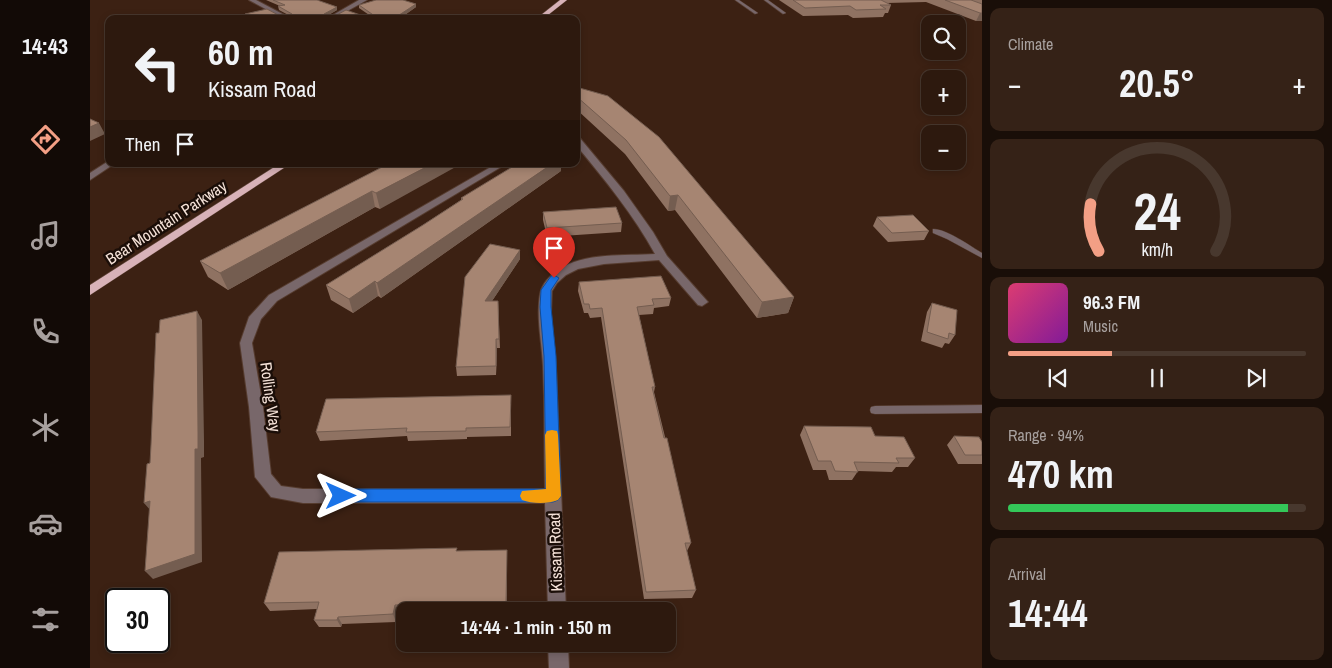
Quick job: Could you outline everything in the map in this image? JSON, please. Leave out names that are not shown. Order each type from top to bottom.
[{"type":"highway","points":[[544,15],[564,0]]},
{"type":"highway","points":[[555,15],[572,1]]},
{"type":"highway","name":"Bear Mountain Parkway","points":[[90,291],[280,167]]},
{"type":"street","points":[[252,0],[281,15]]},
{"type":"street","points":[[336,15],[364,0]]},
{"type":"street","points":[[580,143],[648,232],[662,257],[702,302]]},
{"type":"street","points":[[580,154],[590,154]]},
{"type":"street","points":[[92,174],[105,167]]},
{"type":"street","name":"Rolling Way","points":[[497,167],[289,288],[273,298],[255,317],[246,343],[256,407],[262,477],[277,492],[303,496],[553,496]]},
{"type":"street","name":"Kissam Road","points":[[557,602],[546,290],[554,278],[565,270],[582,265],[602,261],[662,257]]},
{"type":"street","points":[[558,652],[559,668]]},
{"type":"lane","points":[[737,0],[756,13]]},
{"type":"lane","points":[[766,0],[784,13]]},
{"type":"lane","points":[[936,231],[982,256]]},
{"type":"lane","points":[[875,410],[982,409]]},
{"type":"building","points":[[273,0],[317,0],[337,7],[324,15],[292,15],[278,6],[285,5]]},
{"type":"building","points":[[376,0],[403,0],[416,4],[399,15],[373,15],[359,5]]},
{"type":"building","points":[[793,0],[881,0],[891,5],[880,5],[886,9],[856,10],[850,6],[805,8]]},
{"type":"building","points":[[945,0],[971,0],[982,4],[982,13],[980,13]]},
{"type":"building","points":[[267,9],[278,15],[245,14]]},
{"type":"building","points":[[346,10],[360,15],[337,15]]},
{"type":"building","points":[[580,88],[608,96],[659,137],[794,297],[762,302],[678,195],[670,196],[626,140],[580,100]]},
{"type":"building","points":[[90,119],[99,123],[90,127]]},
{"type":"building","points":[[382,167],[426,167],[376,193],[372,191],[220,273],[200,261]]},
{"type":"building","points":[[512,167],[548,167],[377,283],[375,281],[349,299],[326,285],[463,199],[461,198]]},
{"type":"building","points":[[616,207],[622,223],[547,228],[543,212]]},
{"type":"building","points":[[913,215],[929,231],[892,233],[877,217]]},
{"type":"building","points":[[490,244],[520,250],[485,301],[498,301],[499,339],[496,339],[496,366],[456,367],[465,277]]},
{"type":"building","points":[[661,276],[671,298],[652,299],[654,305],[637,307],[655,387],[652,387],[664,438],[667,438],[691,543],[685,543],[696,590],[646,592],[602,308],[590,309],[589,304],[584,304],[579,282]]},
{"type":"building","points":[[932,303],[957,310],[955,335],[949,333],[948,339],[927,332]]},
{"type":"building","points":[[197,311],[198,449],[195,449],[195,554],[145,571],[150,501],[144,503],[147,464],[150,463],[156,333],[159,333],[160,320]]},
{"type":"building","points":[[511,395],[510,427],[466,428],[466,431],[406,432],[407,428],[316,432],[326,399]]},
{"type":"building","points":[[804,426],[871,427],[875,436],[904,437],[915,458],[896,458],[899,463],[854,462],[858,472],[835,471],[831,461],[818,461]]},
{"type":"building","points":[[954,436],[979,437],[982,442],[982,455],[965,455]]},
{"type":"building","points":[[457,548],[456,551],[507,550],[506,602],[396,602],[393,614],[338,617],[337,620],[314,620],[319,602],[264,603],[279,552]]},
{"type":"slow traffic","points":[[527,496],[553,496],[552,435]]},
{"type":"route","points":[[341,496],[553,496],[550,356],[545,307],[546,290],[554,278]]}]
